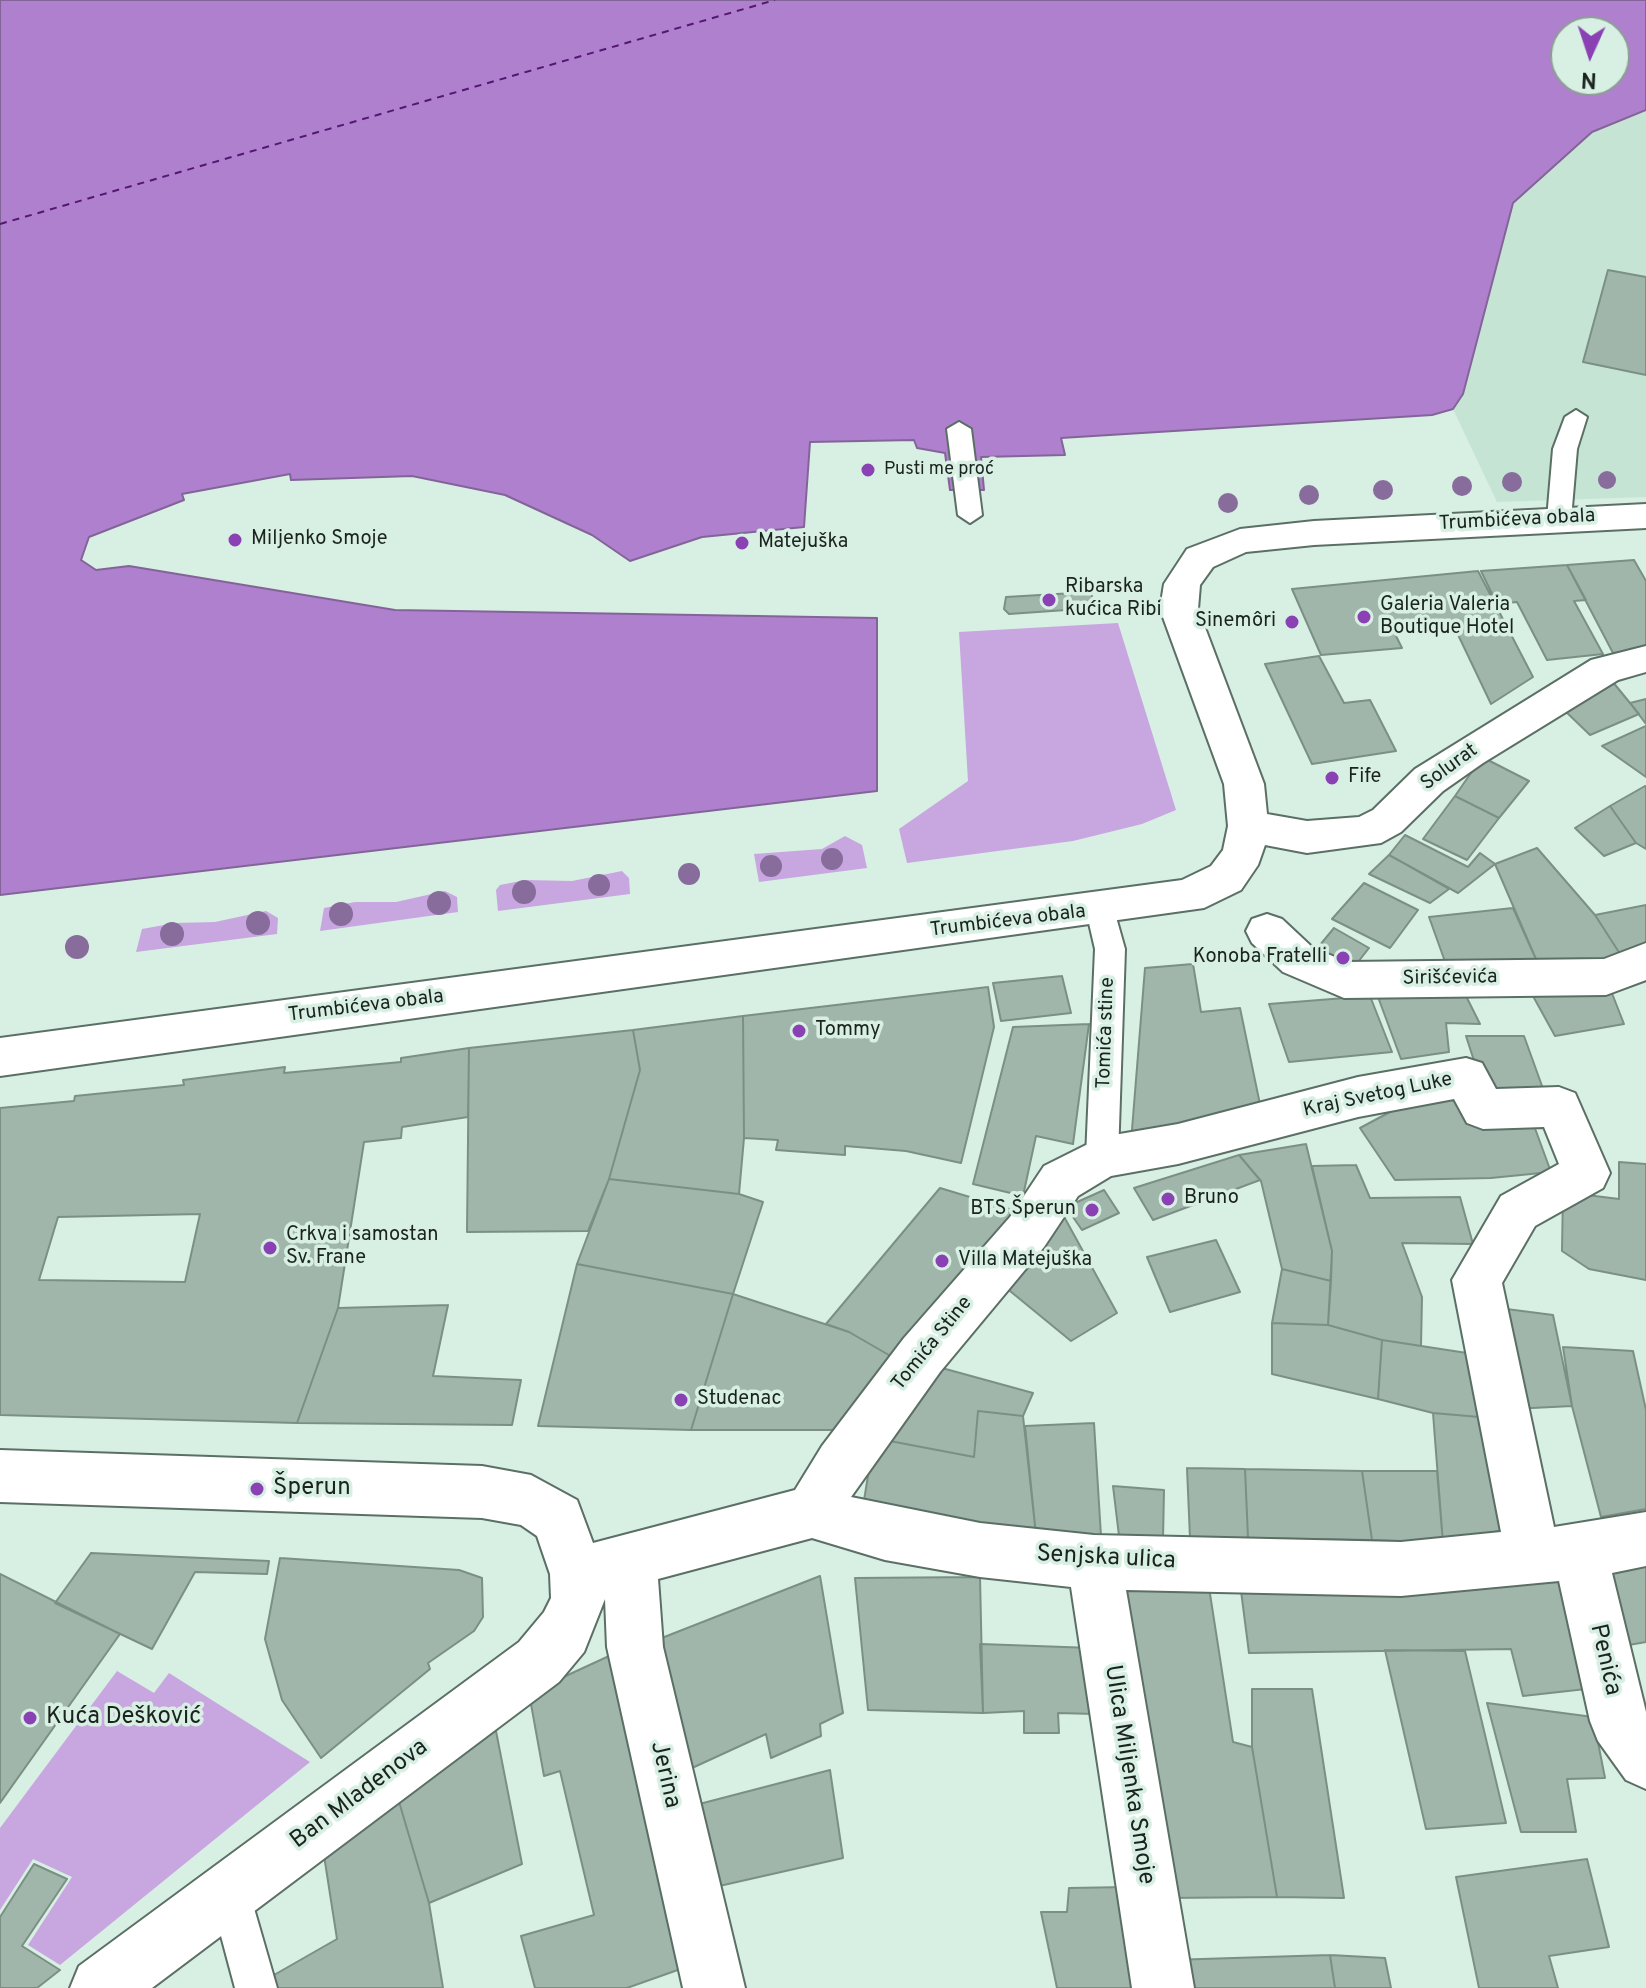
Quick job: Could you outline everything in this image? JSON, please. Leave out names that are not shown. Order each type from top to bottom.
[{"type":"street","name":"Trumbićeva obala","points":[[0,1057],[1189,896],[1226,878],[1243,854],[1248,826],[1244,784],[1179,609],[1182,584],[1200,558],[1240,541],[1299,534],[1646,516]]},
{"type":"street","name":"Solurat","points":[[1248,826],[1307,837],[1366,832],[1387,821],[1429,780],[1483,745],[1605,670],[1646,659]]},
{"type":"street","name":"Sirišćevića","points":[[1267,931],[1298,960],[1344,980],[1606,977],[1646,961]]},
{"type":"street","name":"Kraj Svetog Luke","points":[[1102,1157],[1178,1144],[1358,1097],[1466,1077],[1483,1109],[1559,1107],[1586,1173],[1518,1211],[1477,1280],[1556,1554]]},
{"type":"street","name":"Tomića Stine","points":[[812,1512],[841,1464],[922,1355],[1027,1232],[1061,1181],[1102,1157]]},
{"type":"street","points":[[0,1476],[482,1492],[531,1501],[558,1519],[603,1567],[812,1512]]},
{"type":"street","name":"Senjska ulica","points":[[812,1512],[885,1533],[980,1550],[1094,1562],[1401,1569],[1556,1554],[1646,1539]]},
{"type":"street","name":"Penića","points":[[1556,1554],[1618,1721],[1646,1760]]},
{"type":"street","name":"Ulica Miljenka Smoje","points":[[1094,1562],[1163,1988]]},
{"type":"street","name":"Ban Mladenova","points":[[101,1988],[539,1662],[564,1632],[578,1598],[603,1567]]},
{"type":"street","name":"Jerina","points":[[603,1567],[635,1647],[714,1988]]},
{"type":"lane","points":[[1559,519],[1565,449],[1576,417]]},
{"type":"lane","points":[[959,429],[970,515]]},
{"type":"lane","name":"Tomića stine","points":[[1100,910],[1110,949],[1102,1157]]},
{"type":"lane","points":[[229,1891],[256,1988]]},
{"type":"shaded area","points":[[0,0],[1646,0],[1646,110],[1592,132],[1513,203],[1463,394],[1453,409],[1432,415],[1061,438],[1065,455],[981,457],[984,490],[950,490],[945,453],[917,448],[914,440],[810,442],[804,527],[702,537],[630,561],[592,535],[505,495],[412,476],[291,480],[290,474],[182,494],[184,500],[89,537],[81,560],[96,570],[129,566],[395,610],[877,618],[877,791],[0,895]]},
{"type":"shaded area","points":[[1646,110],[1646,497],[1497,502],[1453,409],[1463,394],[1513,203],[1592,131]]},
{"type":"shaded area","points":[[1118,623],[1176,810],[1142,824],[1073,841],[907,863],[899,829],[968,781],[959,632]]},
{"type":"shaded area","points":[[845,836],[862,845],[867,868],[759,882],[754,854],[822,849]]},
{"type":"shaded area","points":[[622,871],[629,878],[630,894],[498,911],[496,890],[500,885],[526,880],[572,881]]},
{"type":"shaded area","points":[[445,891],[457,897],[458,912],[320,931],[324,908],[355,902],[396,902]]},
{"type":"shaded area","points":[[266,911],[278,918],[277,934],[136,952],[142,929],[175,923],[215,922]]},
{"type":"shaded area","points":[[117,1671],[154,1693],[169,1673],[310,1762],[60,1965],[28,1945],[72,1877],[33,1859],[0,1910],[0,1828]]},
{"type":"building","points":[[1608,270],[1646,277],[1646,375],[1583,362]]},
{"type":"building","points":[[1634,560],[1646,581],[1646,650],[1613,653],[1567,565]]},
{"type":"building","points":[[1567,565],[1586,600],[1574,601],[1603,654],[1547,660],[1517,602],[1497,604],[1481,571]]},
{"type":"building","points":[[1478,571],[1533,677],[1491,704],[1451,620],[1391,626],[1402,648],[1321,655],[1292,589]]},
{"type":"building","name":"Ribarska kućica Ribi","points":[[1091,592],[1095,608],[1009,614],[1004,609],[1006,597]]},
{"type":"building","points":[[1319,656],[1344,703],[1370,700],[1396,751],[1312,764],[1265,664]]},
{"type":"building","points":[[1612,681],[1639,714],[1590,735],[1562,708]]},
{"type":"building","points":[[1646,699],[1646,724],[1630,703]]},
{"type":"building","points":[[1646,726],[1646,777],[1602,746]]},
{"type":"building","points":[[1482,757],[1529,781],[1499,818],[1455,796]]},
{"type":"building","points":[[1645,786],[1646,849],[1636,843],[1610,806]]},
{"type":"building","points":[[1455,796],[1499,818],[1467,860],[1423,839]]},
{"type":"building","points":[[1610,806],[1636,843],[1604,856],[1575,828]]},
{"type":"building","points":[[1405,835],[1468,867],[1480,853],[1495,864],[1458,893],[1389,855]]},
{"type":"building","points":[[1537,848],[1595,915],[1622,957],[1539,966],[1495,864]]},
{"type":"building","points":[[1389,855],[1449,889],[1430,903],[1369,874]]},
{"type":"building","points":[[1364,883],[1418,910],[1390,948],[1332,919]]},
{"type":"building","points":[[1646,905],[1646,952],[1622,957],[1595,915]]},
{"type":"building","points":[[1513,908],[1539,966],[1448,970],[1429,917]]},
{"type":"building","points":[[1334,928],[1369,948],[1351,971],[1315,951]]},
{"type":"building","points":[[1193,964],[1201,1012],[1240,1008],[1262,1114],[1131,1142],[1145,968]]},
{"type":"building","points":[[1062,976],[1071,1013],[1001,1021],[993,983]]},
{"type":"building","points":[[1606,978],[1624,1024],[1555,1036],[1528,987]]},
{"type":"building","points":[[988,987],[994,1027],[961,1163],[906,1151],[845,1146],[845,1155],[776,1150],[778,1140],[744,1138],[743,1016]]},
{"type":"building","points":[[1464,992],[1480,1024],[1446,1023],[1449,1052],[1401,1059],[1378,997]]},
{"type":"building","points":[[1370,996],[1392,1052],[1289,1062],[1269,1004]]},
{"type":"building","points":[[743,1016],[744,1138],[739,1194],[609,1179],[640,1070],[633,1030]]},
{"type":"building","points":[[1089,1024],[1073,1144],[1036,1136],[1023,1196],[973,1184],[1013,1027]]},
{"type":"building","points":[[633,1030],[640,1070],[609,1179],[588,1231],[467,1232],[469,1048]]},
{"type":"building","points":[[1466,1036],[1524,1036],[1546,1097],[1488,1104]]},
{"type":"building","name":"Crkva i samostan Sv. Frane","points":[[469,1048],[468,1117],[402,1127],[401,1138],[364,1142],[338,1308],[297,1423],[0,1415],[0,1108],[74,1101],[75,1096],[184,1085],[183,1080],[285,1067],[284,1073],[401,1062],[401,1058]],"holes":[[[200,1214],[185,1282],[39,1280],[58,1217]]]},
{"type":"building","points":[[1461,1090],[1529,1112],[1551,1172],[1491,1178],[1395,1180],[1360,1128],[1418,1097]]},
{"type":"building","points":[[1306,1144],[1332,1251],[1331,1281],[1282,1269],[1261,1181],[1239,1155]]},
{"type":"building","points":[[1239,1155],[1260,1180],[1153,1220],[1134,1188]]},
{"type":"building","points":[[1619,1162],[1646,1164],[1646,1280],[1589,1269],[1562,1251],[1563,1192],[1619,1199]]},
{"type":"building","points":[[1356,1165],[1370,1198],[1460,1197],[1473,1244],[1402,1243],[1422,1297],[1421,1346],[1382,1340],[1328,1325],[1332,1251],[1312,1166]]},
{"type":"building","points":[[609,1179],[739,1194],[763,1202],[733,1294],[577,1264]]},
{"type":"building","points":[[940,1188],[1016,1211],[894,1358],[849,1332],[826,1324]]},
{"type":"building","name":"BTS Šperun","points":[[1104,1190],[1119,1213],[1082,1230],[1066,1207]]},
{"type":"building","points":[[1062,1213],[1117,1313],[1071,1341],[999,1282]]},
{"type":"building","points":[[1216,1240],[1240,1292],[1170,1312],[1147,1257]]},
{"type":"building","points":[[577,1264],[733,1294],[691,1430],[538,1426]]},
{"type":"building","points":[[1282,1269],[1331,1281],[1328,1325],[1272,1323]]},
{"type":"building","points":[[733,1294],[849,1332],[894,1358],[836,1430],[691,1430]]},
{"type":"building","points":[[448,1305],[433,1376],[521,1380],[512,1425],[297,1423],[338,1308]]},
{"type":"building","points":[[1491,1307],[1553,1315],[1572,1406],[1512,1409]]},
{"type":"building","points":[[1272,1323],[1328,1325],[1382,1340],[1378,1399],[1272,1374]]},
{"type":"building","points":[[1382,1340],[1480,1355],[1491,1418],[1433,1413],[1378,1399]]},
{"type":"building","points":[[1563,1347],[1633,1351],[1646,1410],[1646,1509],[1601,1517],[1572,1406]]},
{"type":"building","points":[[931,1365],[1033,1393],[1023,1416],[978,1411],[974,1457],[874,1438]]},
{"type":"building","points":[[978,1411],[1023,1416],[1036,1535],[862,1513],[874,1438],[974,1457]]},
{"type":"building","points":[[1433,1413],[1491,1418],[1517,1527],[1443,1543]]},
{"type":"building","points":[[1094,1423],[1101,1536],[1036,1535],[1025,1426]]},
{"type":"building","points":[[1187,1468],[1245,1469],[1248,1538],[1190,1538]]},
{"type":"building","points":[[1245,1469],[1362,1471],[1372,1540],[1248,1538]]},
{"type":"building","points":[[1362,1471],[1437,1471],[1443,1543],[1372,1540]]},
{"type":"building","points":[[1113,1486],[1164,1490],[1163,1539],[1119,1536]]},
{"type":"building","points":[[91,1553],[269,1561],[267,1574],[195,1572],[152,1649],[55,1603]]},
{"type":"building","points":[[1646,1554],[1646,1642],[1612,1648],[1592,1565]]},
{"type":"building","points":[[280,1558],[459,1570],[482,1578],[483,1617],[474,1631],[428,1663],[430,1669],[321,1758],[282,1700],[265,1639]]},
{"type":"building","points":[[1558,1570],[1586,1689],[1523,1696],[1511,1649],[1249,1653],[1240,1583]]},
{"type":"building","name":"Kuća Dešković","points":[[0,1574],[120,1634],[0,1803]]},
{"type":"building","points":[[820,1576],[843,1713],[820,1724],[821,1736],[771,1758],[766,1734],[679,1774],[649,1643]]},
{"type":"building","points":[[980,1577],[983,1713],[868,1710],[855,1578]]},
{"type":"building","points":[[1112,1577],[1208,1581],[1233,1742],[1252,1747],[1277,1897],[1164,1898]]},
{"type":"building","points":[[980,1644],[1092,1648],[1095,1714],[1058,1713],[1059,1733],[1024,1733],[1024,1711],[983,1713]]},
{"type":"building","points":[[622,1650],[689,1966],[627,1988],[535,1988],[521,1936],[594,1915],[560,1771],[544,1776],[529,1693]]},
{"type":"building","points":[[1385,1650],[1465,1651],[1506,1823],[1426,1829]]},
{"type":"building","points":[[1252,1689],[1312,1689],[1344,1898],[1277,1897],[1252,1747]]},
{"type":"building","points":[[1487,1703],[1593,1717],[1605,1778],[1567,1779],[1576,1832],[1521,1832]]},
{"type":"building","points":[[495,1726],[522,1864],[429,1903],[397,1795]]},
{"type":"building","points":[[830,1770],[843,1858],[706,1889],[684,1808]]},
{"type":"building","points":[[397,1795],[429,1903],[443,1988],[276,1988],[274,1975],[337,1939],[323,1849]]},
{"type":"building","points":[[1587,1859],[1609,1947],[1549,1956],[1558,1988],[1479,1988],[1456,1877]]},
{"type":"building","points":[[34,1864],[67,1879],[22,1946],[60,1970],[37,1988],[0,1988],[0,1917]]},
{"type":"building","points":[[1128,1887],[1142,1988],[1057,1988],[1041,1912],[1067,1912],[1069,1888]]},
{"type":"building","points":[[1330,1955],[1335,1988],[1176,1988],[1170,1960]]},
{"type":"building","points":[[1330,1955],[1385,1958],[1391,1988],[1335,1988]]},
{"type":"ferry route","points":[[0,224],[775,0]]},
{"type":"place","name":"Pusti me proć","points":[[868,470]]},
{"type":"place","name":"Miljenko Smoje","points":[[235,540]]},
{"type":"place","name":"Matejuška","points":[[742,543]]},
{"type":"place","name":"Ribarska kućica Ribi","points":[[1049,600]]},
{"type":"place","name":"Galeria Valeria Boutique Hotel","points":[[1364,617]]},
{"type":"place","name":"Sinemôri","points":[[1292,622]]},
{"type":"place","name":"Fife","points":[[1332,778]]},
{"type":"place","name":"Konoba Fratelli","points":[[1343,958]]},
{"type":"place","name":"Tommy","points":[[799,1031]]},
{"type":"place","name":"Bruno","points":[[1168,1199]]},
{"type":"place","name":"BTS Šperun","points":[[1092,1210]]},
{"type":"place","name":"Crkva i samostan Sv. Frane","points":[[270,1248]]},
{"type":"place","name":"Villa Matejuška","points":[[942,1261]]},
{"type":"place","name":"Studenac","points":[[681,1400]]},
{"type":"place","name":"Šperun","points":[[257,1489]]},
{"type":"place","name":"Kuća Dešković","points":[[30,1718]]}]
